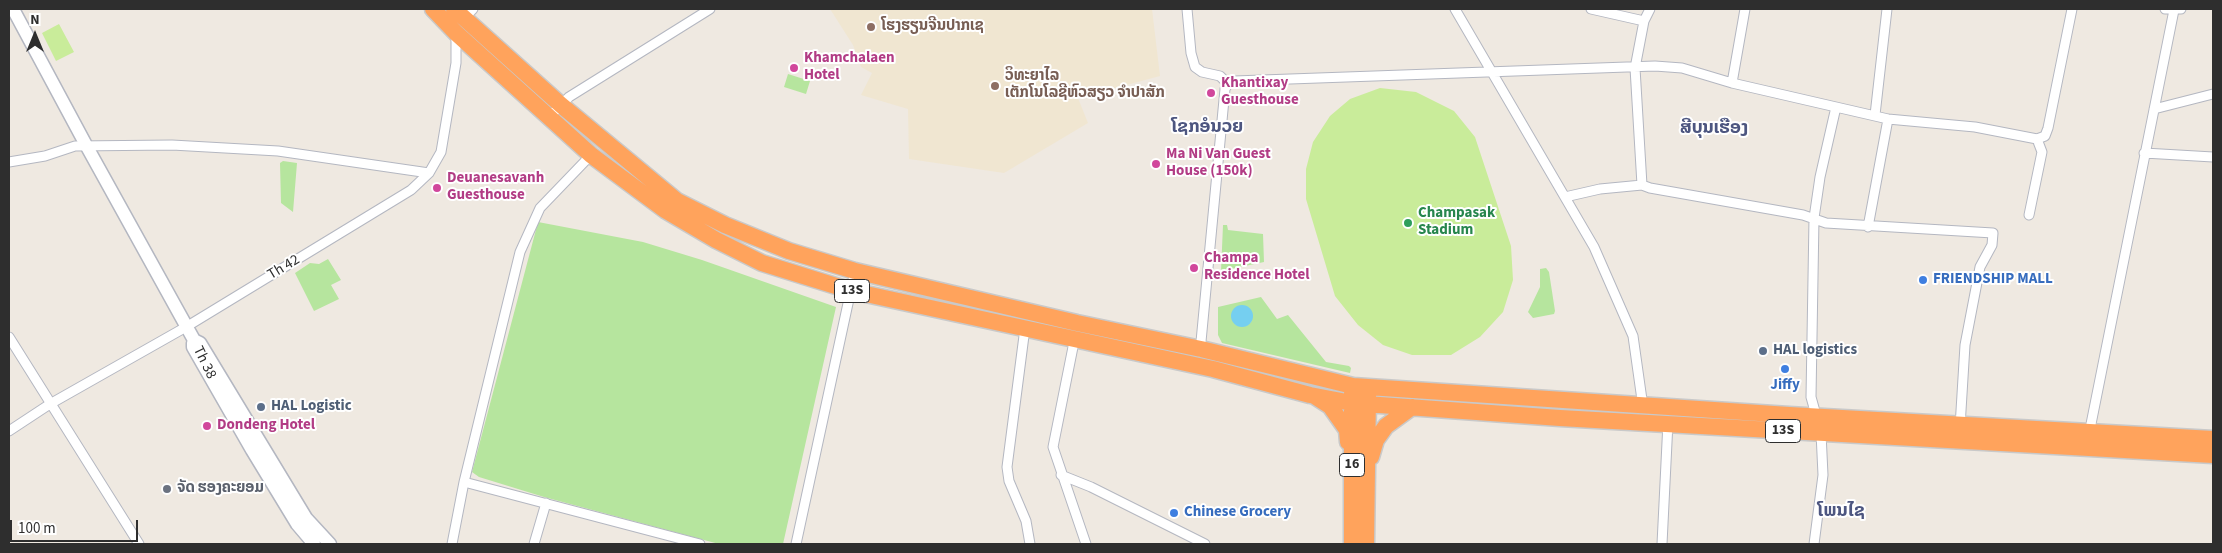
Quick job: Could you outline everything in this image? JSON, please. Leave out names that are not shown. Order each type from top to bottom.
[{"type":"highway","name":"13S","points":[[433,9],[456,33],[548,118],[591,155],[665,210],[716,240],[762,263],[852,291],[1196,366],[1314,396],[1360,403],[1821,433],[2089,432],[2213,439]]},
{"type":"highway","name":"13S","points":[[464,12],[561,105],[677,201],[789,251],[855,271],[1078,323],[1201,348],[1360,387],[1816,416],[2089,449],[2213,455]]},
{"type":"highway","name":"16","points":[[1360,387],[1360,467],[1366,544]]},
{"type":"highway","points":[[1314,396],[1330,406],[1347,430],[1360,467]]},
{"type":"highway","points":[[1360,467],[1386,426],[1412,407]]},
{"type":"highway","name":"16","points":[[1352,544],[1360,467]]},
{"type":"street","points":[[14,9],[86,145],[194,340]]},
{"type":"street","points":[[548,118],[569,97],[710,9]]},
{"type":"street","points":[[1187,9],[1191,53],[1196,67],[1202,72],[1220,76],[1228,84]]},
{"type":"street","points":[[1455,9],[1594,247],[1633,336],[1643,404],[1641,422]]},
{"type":"street","points":[[1592,9],[1644,21]]},
{"type":"street","points":[[1642,184],[1635,68],[1644,21],[1650,9]]},
{"type":"street","points":[[1732,83],[1745,9]]},
{"type":"street","points":[[1875,115],[1886,9]]},
{"type":"street","points":[[1196,366],[1201,348],[1225,89],[1228,84],[1234,81],[1655,66],[1682,68],[1732,83],[1888,119],[1975,127],[2037,138],[2045,136],[2048,128],[2072,9]]},
{"type":"street","points":[[2089,449],[2089,432],[2173,9]]},
{"type":"street","name":"Th 42","points":[[9,430],[50,404],[186,327],[403,196],[429,173],[441,152],[450,106],[456,63],[456,33]]},
{"type":"street","points":[[2154,109],[2213,94]]},
{"type":"street","points":[[1814,544],[1823,475],[1821,433],[1811,397],[1814,218],[1820,177],[1836,107]]},
{"type":"street","points":[[1868,227],[1888,119]]},
{"type":"street","points":[[2029,214],[2042,152],[2037,138]]},
{"type":"street","points":[[9,162],[86,145],[172,145],[269,151],[429,173]]},
{"type":"street","points":[[2144,153],[2213,157]]},
{"type":"street","points":[[452,544],[464,482],[520,252],[540,208],[591,155]]},
{"type":"street","points":[[1565,197],[1600,189],[1642,184],[1650,188],[1814,218],[1826,223],[1993,233],[1992,245],[1980,267],[1965,345],[1960,432]]},
{"type":"street","points":[[796,544],[855,271]]},
{"type":"street","points":[[1078,323],[1053,447],[1086,544]]},
{"type":"street","points":[[1025,328],[1006,467],[1009,481],[1026,520],[1030,544]]},
{"type":"street","points":[[9,337],[140,544]]},
{"type":"street","name":"Th 38","points":[[314,544],[297,524],[252,450],[193,347],[194,340],[200,343],[306,518],[330,544]]},
{"type":"street","points":[[1662,544],[1668,424],[1664,405]]},
{"type":"street","points":[[1061,475],[1091,487],[1205,544]]},
{"type":"street","points":[[464,482],[700,544]]},
{"type":"street","points":[[534,544],[546,503]]},
{"type":"shaded area","name":"ວິທະຍາໄລ ເຕັກໂນໂລຊີຫົວສຽວ ຈຳປາສັກ","points":[[830,9],[1152,9],[1160,76],[1078,98],[1088,123],[1004,173],[909,159],[908,109],[861,95],[872,73],[861,67],[853,45]]},
{"type":"green space","points":[[59,24],[74,52],[56,61],[42,33]]},
{"type":"green space","points":[[788,74],[810,81],[806,94],[784,87]]},
{"type":"green space","name":"Champasak Stadium","points":[[1380,88],[1416,92],[1454,111],[1475,137],[1511,246],[1513,280],[1503,312],[1480,337],[1451,355],[1412,355],[1383,345],[1358,325],[1335,296],[1306,199],[1306,169],[1313,142],[1330,116],[1350,99]]},
{"type":"green space","points":[[283,161],[297,163],[293,212],[281,203],[280,163]]},
{"type":"green space","points":[[538,222],[643,242],[702,260],[836,307],[783,544],[719,544],[544,497],[479,477],[472,472]]},
{"type":"green space","points":[[1223,225],[1227,225],[1228,230],[1263,234],[1264,262],[1221,271]]},
{"type":"green space","points":[[328,259],[341,280],[331,285],[339,299],[314,311],[295,273],[310,263],[319,264]]},
{"type":"green space","points":[[1546,268],[1549,272],[1555,311],[1554,314],[1533,318],[1528,312],[1540,287],[1540,269]]},
{"type":"green space","points":[[1261,297],[1277,319],[1288,315],[1326,362],[1349,366],[1351,368],[1350,373],[1222,343],[1218,335],[1218,307]],"holes":[[[1240,306],[1247,307],[1252,315],[1251,322],[1246,326],[1236,325],[1232,319]]]},
{"type":"water","points":[[1242,305],[1252,312],[1253,316],[1246,326],[1242,327],[1232,320],[1231,316],[1238,306]]},
{"type":"place","name":"ໂຮງຮຽນຈີນປາກເຊ","points":[[871,27]]},
{"type":"place","name":"Khamchalaen Hotel","points":[[794,68]]},
{"type":"place","name":"ວິທະຍາໄລ ເຕັກໂນໂລຊີຫົວສຽວ ຈຳປາສັກ","points":[[995,86]]},
{"type":"place","name":"Khantixay Guesthouse","points":[[1211,93]]},
{"type":"place","name":"Ma Ni Van Guest House (150k)","points":[[1156,164]]},
{"type":"place","name":"Deuanesavanh Guesthouse","points":[[437,188]]},
{"type":"place","name":"Champasak Stadium","points":[[1408,223]]},
{"type":"place","name":"Champa Residence Hotel","points":[[1194,268]]},
{"type":"place","name":"FRIENDSHIP MALL","points":[[1923,280]]},
{"type":"place","name":"HAL logistics","points":[[1763,351]]},
{"type":"place","name":"Jiffy","points":[[1785,369]]},
{"type":"place","name":"HAL Logistic","points":[[261,407]]},
{"type":"place","name":"Dondeng Hotel","points":[[207,426]]},
{"type":"place","name":"ຈັດ ຮອງຄະຍອມ","points":[[167,489]]},
{"type":"place","name":"Chinese Grocery","points":[[1174,513]]},
{"type":"district","name":"ໂຊກອໍນວຍ","points":[[1207,128]]},
{"type":"district","name":"ສີບຸນເຮືອງ","points":[[1714,129]]},
{"type":"district","name":"ໂພນໄຊ","points":[[1841,512]]}]
